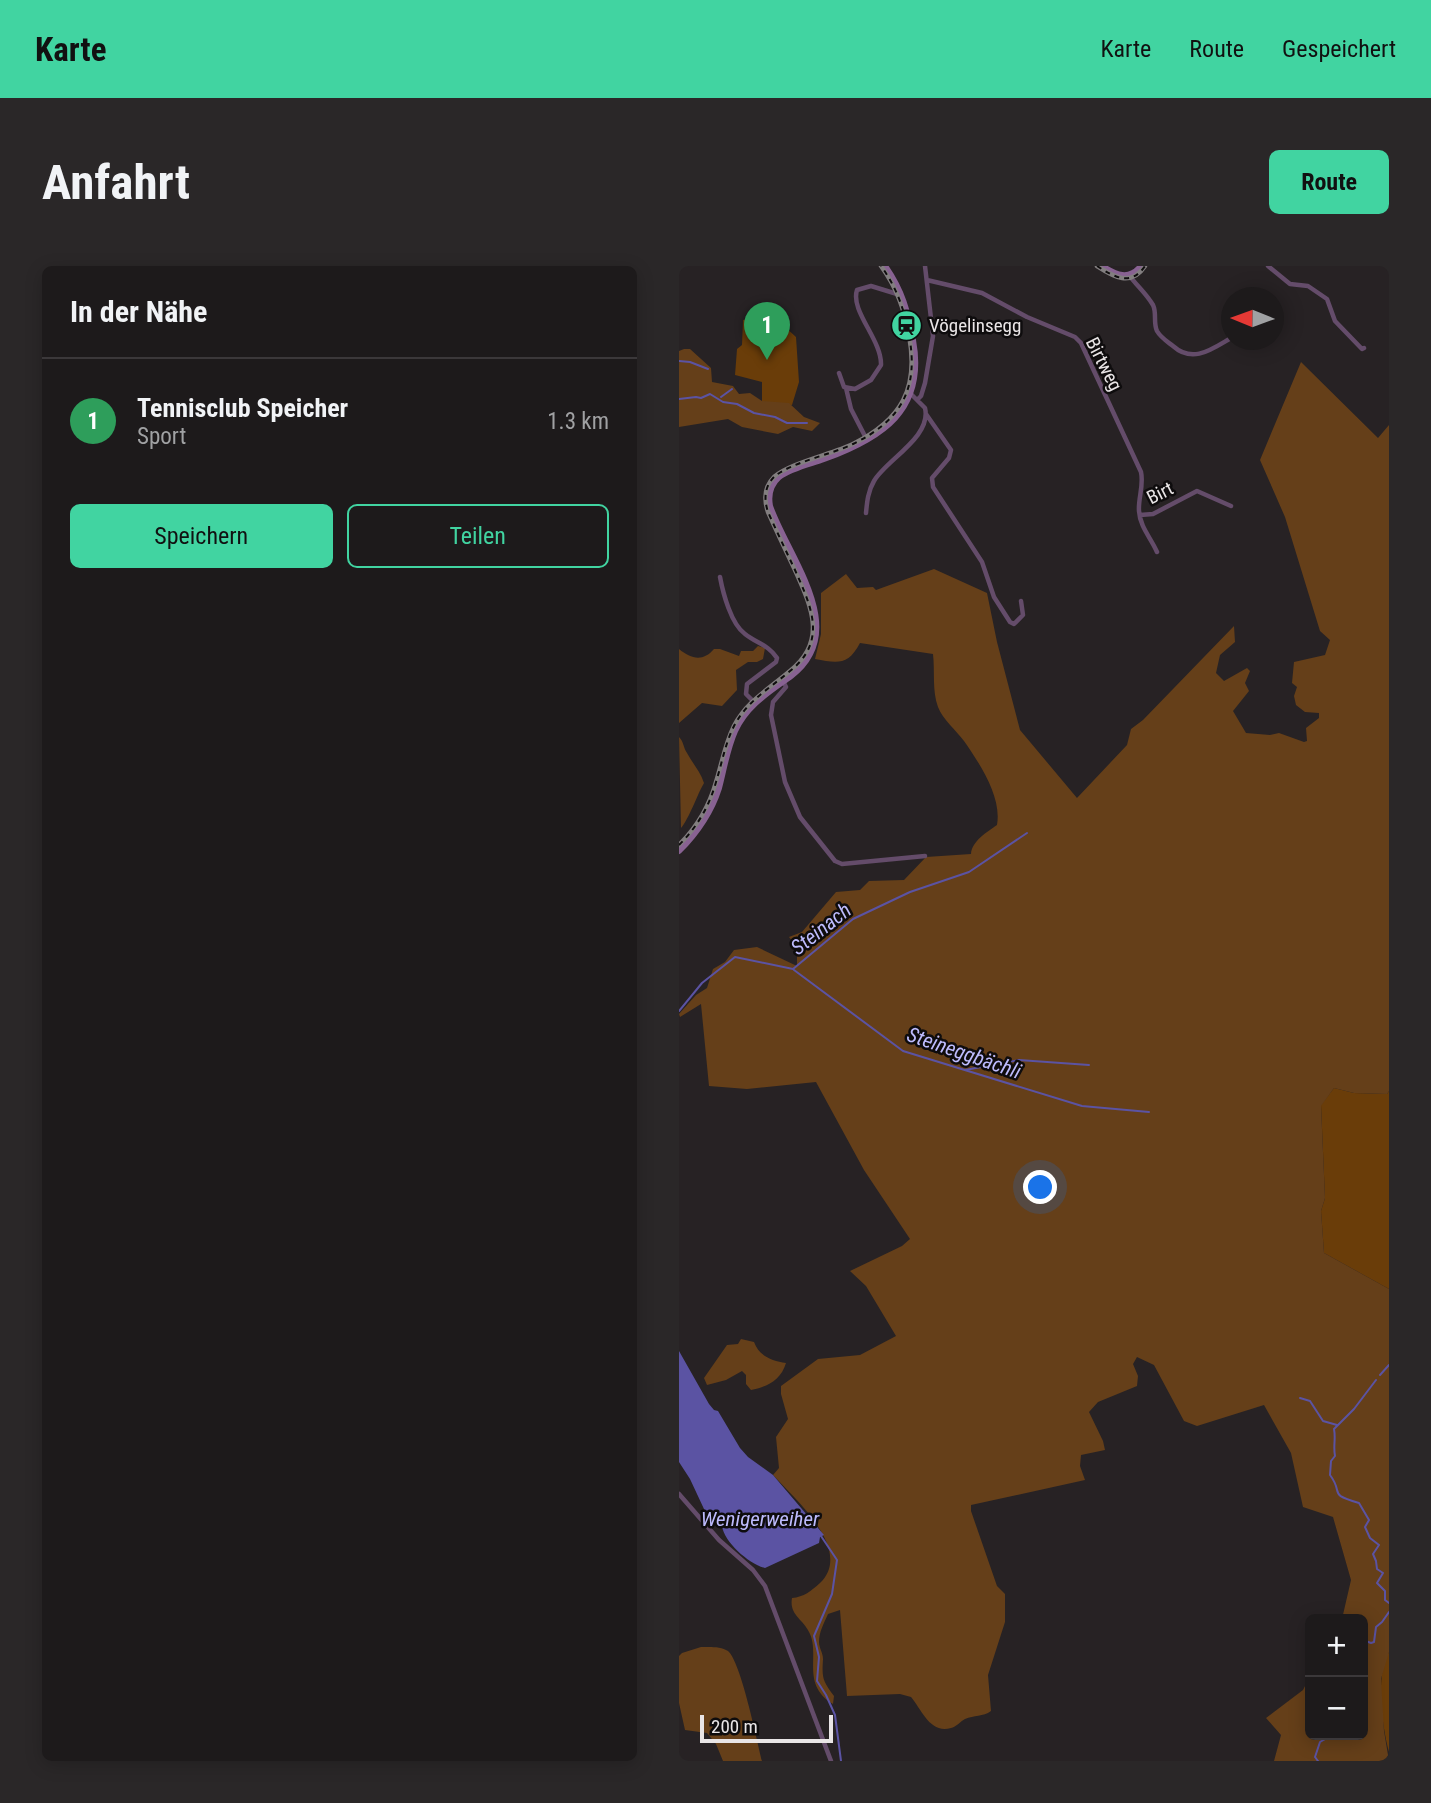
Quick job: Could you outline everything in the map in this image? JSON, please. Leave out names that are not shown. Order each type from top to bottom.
[{"type":"main road","points":[[679,851],[702,825],[712,806],[734,732],[755,703],[807,660],[815,642],[818,626],[815,606],[772,512],[769,495],[776,481],[784,474],[867,440],[890,425],[911,394],[916,355],[908,314],[901,292],[885,266]]},
{"type":"main road","points":[[1102,266],[1117,274],[1129,275],[1141,266]]},
{"type":"street","points":[[918,399],[925,383],[933,335],[925,266]]},
{"type":"street","points":[[1268,266],[1290,284],[1308,286],[1327,299],[1335,321],[1364,348]]},
{"type":"street","points":[[1129,275],[1142,288],[1154,307],[1157,330],[1179,351],[1185,355],[1197,356],[1221,343]]},
{"type":"street","name":"Birtweg","points":[[927,280],[982,293],[1027,317],[1075,337],[1081,344],[1141,472],[1143,483],[1140,515],[1145,531],[1157,552]]},
{"type":"street","points":[[846,388],[855,389],[866,384],[877,372],[881,360],[857,303],[857,290],[871,286],[901,292]]},
{"type":"street","points":[[839,373],[851,409],[867,440]]},
{"type":"street","points":[[866,513],[869,492],[875,479],[907,449],[924,422],[925,408],[911,394]]},
{"type":"street","points":[[926,414],[951,450],[949,458],[932,478],[933,487],[982,562],[994,597],[1014,624],[1023,615],[1021,601]]},
{"type":"street","name":"Birt","points":[[1140,515],[1150,515],[1163,510],[1197,491],[1231,506]]},
{"type":"street","points":[[720,577],[723,596],[741,631],[766,646],[777,658],[776,662],[747,684],[747,694],[755,703]]},
{"type":"street","points":[[783,681],[786,687],[773,702],[771,715],[785,782],[800,817],[835,861],[842,864],[925,856]]},
{"type":"street","points":[[679,1493],[719,1540],[753,1570],[765,1586],[831,1761]]},
{"type":"shaded area","points":[[772,315],[796,337],[799,382],[792,405],[762,402],[762,382],[735,375],[737,349],[742,345],[743,320]]},
{"type":"shaded area","points":[[690,349],[711,368],[712,382],[733,386],[739,394],[750,393],[762,401],[789,403],[804,417],[820,423],[812,431],[793,427],[778,434],[742,427],[728,419],[679,427],[679,351]]},
{"type":"shaded area","points":[[1301,362],[1378,438],[1389,425],[1389,1091],[1387,1094],[1354,1093],[1334,1088],[1321,1106],[1325,1198],[1321,1211],[1324,1253],[1389,1289],[1389,1652],[1381,1679],[1389,1761],[1274,1761],[1281,1735],[1266,1718],[1305,1686],[1305,1740],[1368,1740],[1368,1614],[1343,1614],[1351,1580],[1333,1517],[1303,1507],[1291,1453],[1264,1405],[1197,1426],[1184,1421],[1154,1365],[1137,1357],[1133,1364],[1138,1376],[1137,1386],[1098,1402],[1089,1412],[1105,1450],[1081,1455],[1080,1466],[1085,1480],[971,1505],[997,1586],[1005,1594],[1005,1622],[988,1675],[991,1711],[944,1729],[937,1728],[927,1720],[911,1697],[900,1694],[847,1696],[840,1610],[828,1614],[819,1638],[824,1679],[834,1696],[833,1704],[817,1687],[812,1641],[809,1632],[794,1613],[792,1604],[792,1598],[807,1593],[820,1583],[829,1570],[830,1556],[826,1541],[807,1511],[773,1475],[779,1468],[776,1437],[788,1419],[781,1386],[818,1359],[860,1355],[896,1336],[866,1286],[850,1271],[902,1246],[910,1239],[864,1170],[816,1082],[747,1089],[709,1086],[701,1004],[680,1017],[679,1014],[696,995],[707,988],[713,969],[725,962],[734,950],[757,947],[797,966],[797,947],[789,937],[802,932],[836,892],[860,890],[869,881],[904,880],[926,857],[971,854],[977,841],[997,825],[998,814],[993,792],[983,770],[940,712],[934,688],[933,654],[860,643],[851,656],[841,661],[815,659],[821,634],[821,593],[846,574],[857,588],[873,587],[876,590],[934,569],[987,593],[1020,730],[1077,798],[1127,745],[1131,729],[1143,720],[1234,626],[1235,642],[1220,655],[1216,673],[1224,681],[1247,668],[1250,671],[1245,683],[1249,691],[1233,711],[1246,733],[1279,733],[1304,742],[1307,741],[1306,728],[1319,718],[1319,713],[1305,712],[1296,705],[1294,696],[1297,687],[1292,683],[1294,662],[1325,655],[1330,640],[1320,631],[1285,517],[1260,460]]},
{"type":"shaded area","points":[[758,646],[765,648],[763,659],[748,662],[736,670],[737,690],[722,706],[702,703],[679,723],[679,649],[697,658],[706,656],[714,649],[739,656],[741,651],[753,651]]},
{"type":"shaded area","points":[[679,737],[704,783],[681,828]]},
{"type":"shaded area","points":[[1334,1088],[1354,1093],[1387,1094],[1389,1091],[1389,1289],[1324,1253],[1321,1211],[1325,1198],[1321,1105]]},
{"type":"shaded area","points":[[741,1339],[754,1342],[759,1351],[767,1357],[786,1363],[781,1374],[768,1385],[751,1390],[742,1371],[726,1380],[707,1385],[704,1378],[727,1345],[738,1344]]},
{"type":"shaded area","points":[[701,1647],[722,1648],[733,1658],[743,1685],[762,1761],[723,1761],[716,1744],[707,1733],[685,1730],[679,1703],[679,1656]]},
{"type":"shaded area","points":[[1389,1652],[1389,1752],[1382,1715],[1381,1687]]},
{"type":"water","name":"Wenigerweiher","points":[[679,1351],[709,1404],[718,1411],[740,1448],[773,1475],[824,1535],[820,1537],[819,1543],[765,1568],[738,1552],[727,1539],[722,1526],[713,1521],[704,1509],[679,1462]]},
{"type":"waterway","points":[[679,361],[708,369]]},
{"type":"waterway","points":[[721,397],[732,389]]},
{"type":"waterway","points":[[679,399],[701,398],[710,394],[723,402],[737,404],[754,413],[775,417],[787,423],[807,423]]},
{"type":"waterway","name":"Steinach","points":[[679,1011],[702,983],[735,957],[793,969],[853,919],[910,892],[969,872],[1027,833]]},
{"type":"waterway","name":"Steineggbächli","points":[[794,970],[903,1051],[1082,1106],[1149,1112]]},
{"type":"waterway","points":[[965,1070],[1019,1060],[1089,1065]]},
{"type":"waterway","points":[[1380,1375],[1389,1365]]},
{"type":"waterway","points":[[1376,1380],[1354,1409],[1334,1429],[1335,1456],[1331,1461],[1330,1475],[1339,1495],[1359,1503],[1369,1520],[1365,1527],[1370,1538],[1379,1545],[1373,1554],[1377,1569],[1383,1573],[1377,1583],[1385,1591],[1385,1600],[1389,1603]]},
{"type":"waterway","points":[[1300,1398],[1310,1401],[1323,1421],[1337,1425]]},
{"type":"waterway","name":"Steinach","points":[[821,1536],[837,1560],[832,1594],[814,1636],[819,1657],[817,1681],[835,1715],[841,1761]]},
{"type":"waterway","points":[[1368,1642],[1374,1642],[1376,1627],[1389,1612]]},
{"type":"waterway","points":[[1318,1761],[1315,1757],[1320,1742],[1324,1740]]},
{"type":"railway","points":[[679,845],[697,824],[706,808],[728,740],[739,717],[752,702],[802,660],[813,635],[813,623],[806,597],[768,512],[768,485],[774,477],[790,467],[844,448],[870,435],[895,413],[909,386],[911,354],[907,325],[896,291],[881,266]]},
{"type":"railway","points":[[1097,266],[1122,278],[1134,276],[1145,266]]},
{"type":"place","name":"Vögelinsegg","points":[[906,325]]},
{"type":"place","name":"Tennisclub Speicher","points":[[767,360]]}]
